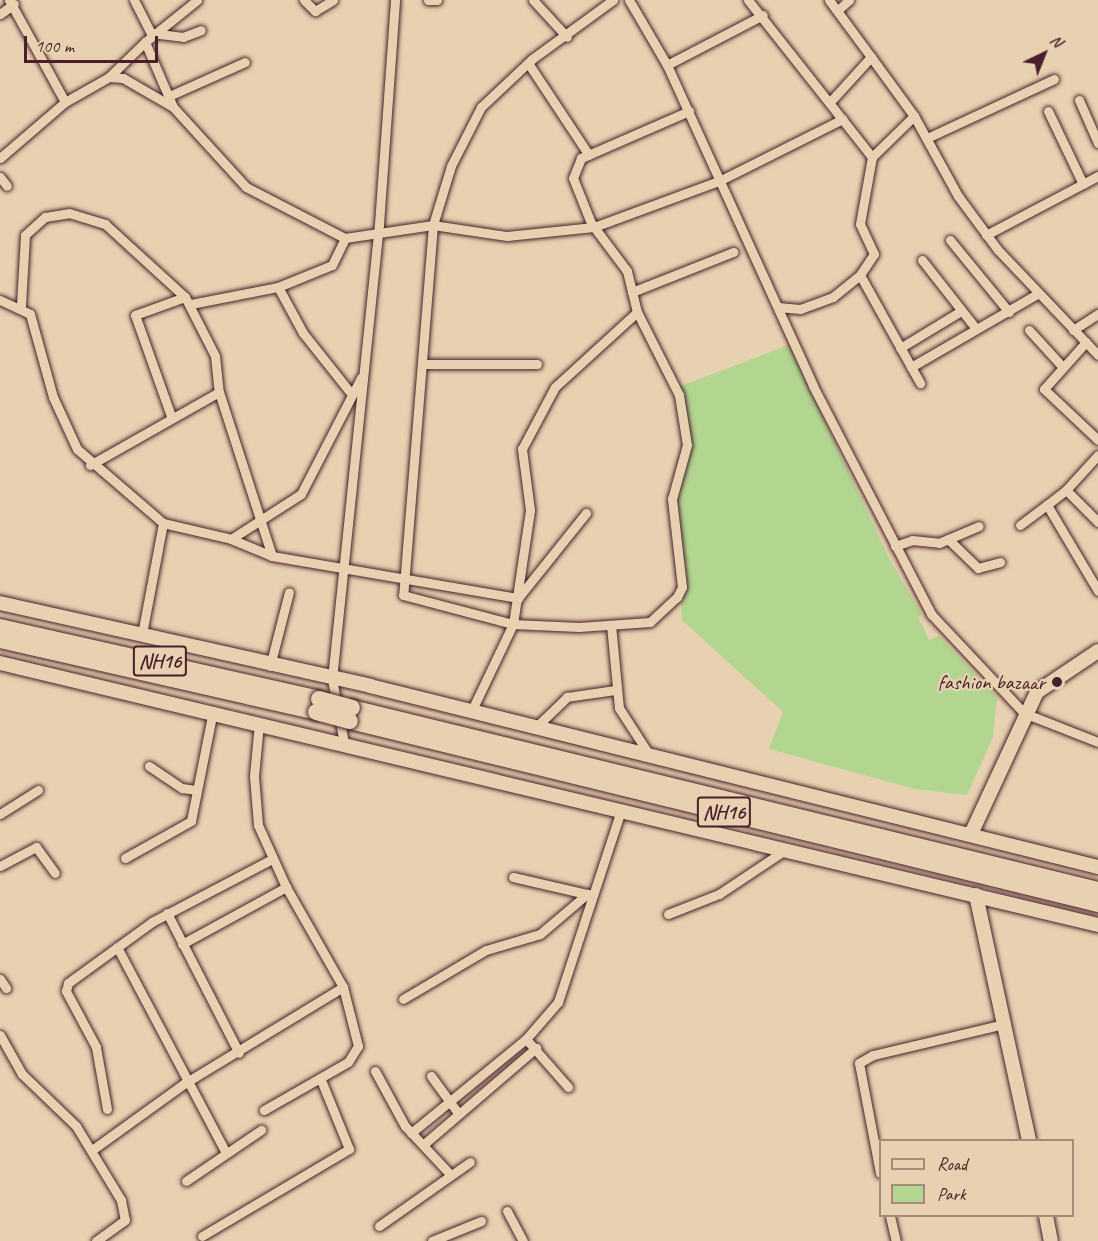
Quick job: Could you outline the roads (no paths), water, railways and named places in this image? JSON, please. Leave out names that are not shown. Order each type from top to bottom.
[{"type":"highway","name":"NH16","points":[[0,627],[317,706],[1098,890]]},
{"type":"highway","name":"NH16","points":[[0,640],[317,706]]},
{"type":"highway","name":"NH16","points":[[351,714],[1098,904]]},
{"type":"street","points":[[134,0],[173,107]]},
{"type":"street","points":[[0,158],[64,102],[109,77],[148,38],[197,0]]},
{"type":"street","points":[[304,0],[315,11],[333,0]]},
{"type":"street","points":[[344,743],[332,679],[378,232],[395,0]]},
{"type":"street","points":[[428,0],[437,0]]},
{"type":"street","points":[[533,0],[567,37]]},
{"type":"street","points":[[613,0],[567,37],[528,63],[481,107],[451,166],[433,225],[423,364],[402,579],[410,600],[513,624],[611,625],[650,622],[682,587],[672,499],[687,445],[679,395],[637,312],[627,271],[594,227],[573,178],[589,154],[689,111]]},
{"type":"street","points":[[629,0],[667,65],[777,307],[931,615],[1024,713],[1098,742]]},
{"type":"street","points":[[748,0],[763,15],[872,157]]},
{"type":"street","points":[[829,0],[914,116],[986,235],[1037,294],[1098,355]]},
{"type":"street","points":[[838,10],[849,0]]},
{"type":"street","points":[[0,14],[12,2],[64,102]]},
{"type":"street","points":[[667,65],[763,15]]},
{"type":"street","points":[[148,38],[183,37],[201,30]]},
{"type":"street","points":[[830,102],[871,57]]},
{"type":"street","points":[[169,96],[245,62]]},
{"type":"street","points":[[528,63],[589,154]]},
{"type":"street","points":[[109,77],[135,80],[173,107],[246,187],[345,238],[433,225],[507,236],[594,227],[721,180],[843,119]]},
{"type":"street","points":[[927,138],[1054,79]]},
{"type":"street","points":[[1078,100],[1098,143]]},
{"type":"street","points":[[1048,111],[1083,184]]},
{"type":"street","points":[[777,307],[800,309],[833,297],[860,275],[874,254],[860,224],[872,157],[914,116]]},
{"type":"street","points":[[986,235],[1098,176]]},
{"type":"street","points":[[0,177],[7,186]]},
{"type":"street","points":[[21,305],[25,235],[45,217],[69,213],[105,224],[188,300],[215,356],[219,392],[264,522],[272,556]]},
{"type":"street","points":[[171,417],[135,315],[188,300],[278,287],[332,265],[345,238]]},
{"type":"street","points":[[950,240],[1009,312]]},
{"type":"street","points":[[632,292],[733,252]]},
{"type":"street","points":[[922,260],[974,326]]},
{"type":"street","points":[[860,275],[920,383]]},
{"type":"street","points":[[278,287],[303,333],[350,392]]},
{"type":"street","points":[[911,367],[974,326],[1009,312],[1037,294]]},
{"type":"street","points":[[0,300],[21,305],[30,314],[66,428],[90,465],[163,523],[231,539],[272,556],[518,598]]},
{"type":"street","points":[[900,348],[961,311]]},
{"type":"street","points":[[471,712],[513,624],[530,510],[522,449],[555,387],[637,312]]},
{"type":"street","points":[[1074,330],[1098,314]]},
{"type":"street","points":[[1029,330],[1061,365]]},
{"type":"street","points":[[1086,342],[1044,384],[1046,392],[1098,440]]},
{"type":"street","points":[[423,364],[537,364]]},
{"type":"street","points":[[231,539],[264,522],[312,481],[350,392],[362,376]]},
{"type":"street","points":[[90,465],[171,417],[219,392]]},
{"type":"street","points":[[1020,525],[1066,490],[1098,455]]},
{"type":"street","points":[[1066,490],[1098,522]]},
{"type":"street","points":[[1047,505],[1095,577],[1098,591]]},
{"type":"street","points":[[518,598],[586,513]]},
{"type":"street","points":[[142,634],[163,523]]},
{"type":"street","points":[[895,546],[948,539],[979,526]]},
{"type":"street","points":[[948,539],[978,568],[1000,562]]},
{"type":"street","points":[[270,666],[289,592]]},
{"type":"street","points":[[0,603],[142,634],[471,712],[1098,867]]},
{"type":"street","points":[[611,625],[615,690],[623,717],[650,756]]},
{"type":"street","points":[[971,834],[1024,713],[1057,674],[1098,651]]},
{"type":"street","points":[[0,663],[213,711],[1098,925]]},
{"type":"street","points":[[535,728],[567,698],[615,690]]},
{"type":"street","points":[[125,858],[191,821],[213,711]]},
{"type":"street","points":[[259,723],[254,806],[272,858],[286,887],[343,987],[358,1046],[355,1056],[321,1080],[264,1110]]},
{"type":"street","points":[[149,766],[182,788],[197,790]]},
{"type":"street","points":[[0,814],[38,790]]},
{"type":"street","points":[[411,1133],[526,1039],[558,1002],[591,895],[621,810]]},
{"type":"street","points":[[0,866],[36,847],[55,873]]},
{"type":"street","points":[[668,914],[719,894],[784,850]]},
{"type":"street","points":[[107,1109],[96,1047],[66,991],[74,975],[167,913],[272,858]]},
{"type":"street","points":[[513,877],[591,895]]},
{"type":"street","points":[[182,944],[286,887]]},
{"type":"street","points":[[403,999],[486,950],[540,934],[591,895]]},
{"type":"street","points":[[976,895],[1029,1139]]},
{"type":"street","points":[[167,913],[239,1053]]},
{"type":"street","points":[[117,947],[185,1083],[225,1151]]},
{"type":"street","points":[[0,979],[6,988]]},
{"type":"street","points":[[92,1150],[185,1083],[239,1053],[343,987]]},
{"type":"street","points":[[879,1168],[859,1063],[873,1055],[1004,1024]]},
{"type":"street","points":[[0,1035],[22,1074],[64,1112],[92,1150],[126,1213],[120,1225],[96,1241]]},
{"type":"street","points":[[526,1039],[568,1087]]},
{"type":"street","points":[[424,1144],[536,1048]]},
{"type":"street","points":[[375,1071],[411,1133],[424,1144],[449,1173]]},
{"type":"street","points":[[431,1076],[458,1113]]},
{"type":"street","points":[[202,1236],[349,1149],[321,1080]]},
{"type":"street","points":[[186,1181],[225,1151],[261,1130]]},
{"type":"street","points":[[379,1226],[449,1173],[470,1162]]},
{"type":"street","points":[[507,1211],[523,1241]]},
{"type":"street","points":[[890,1217],[896,1241]]},
{"type":"street","points":[[1046,1217],[1051,1241]]},
{"type":"street","points":[[432,1241],[481,1221]]},
{"type":"place","name":"fashion bazaar","points":[[1057,682]]}]
